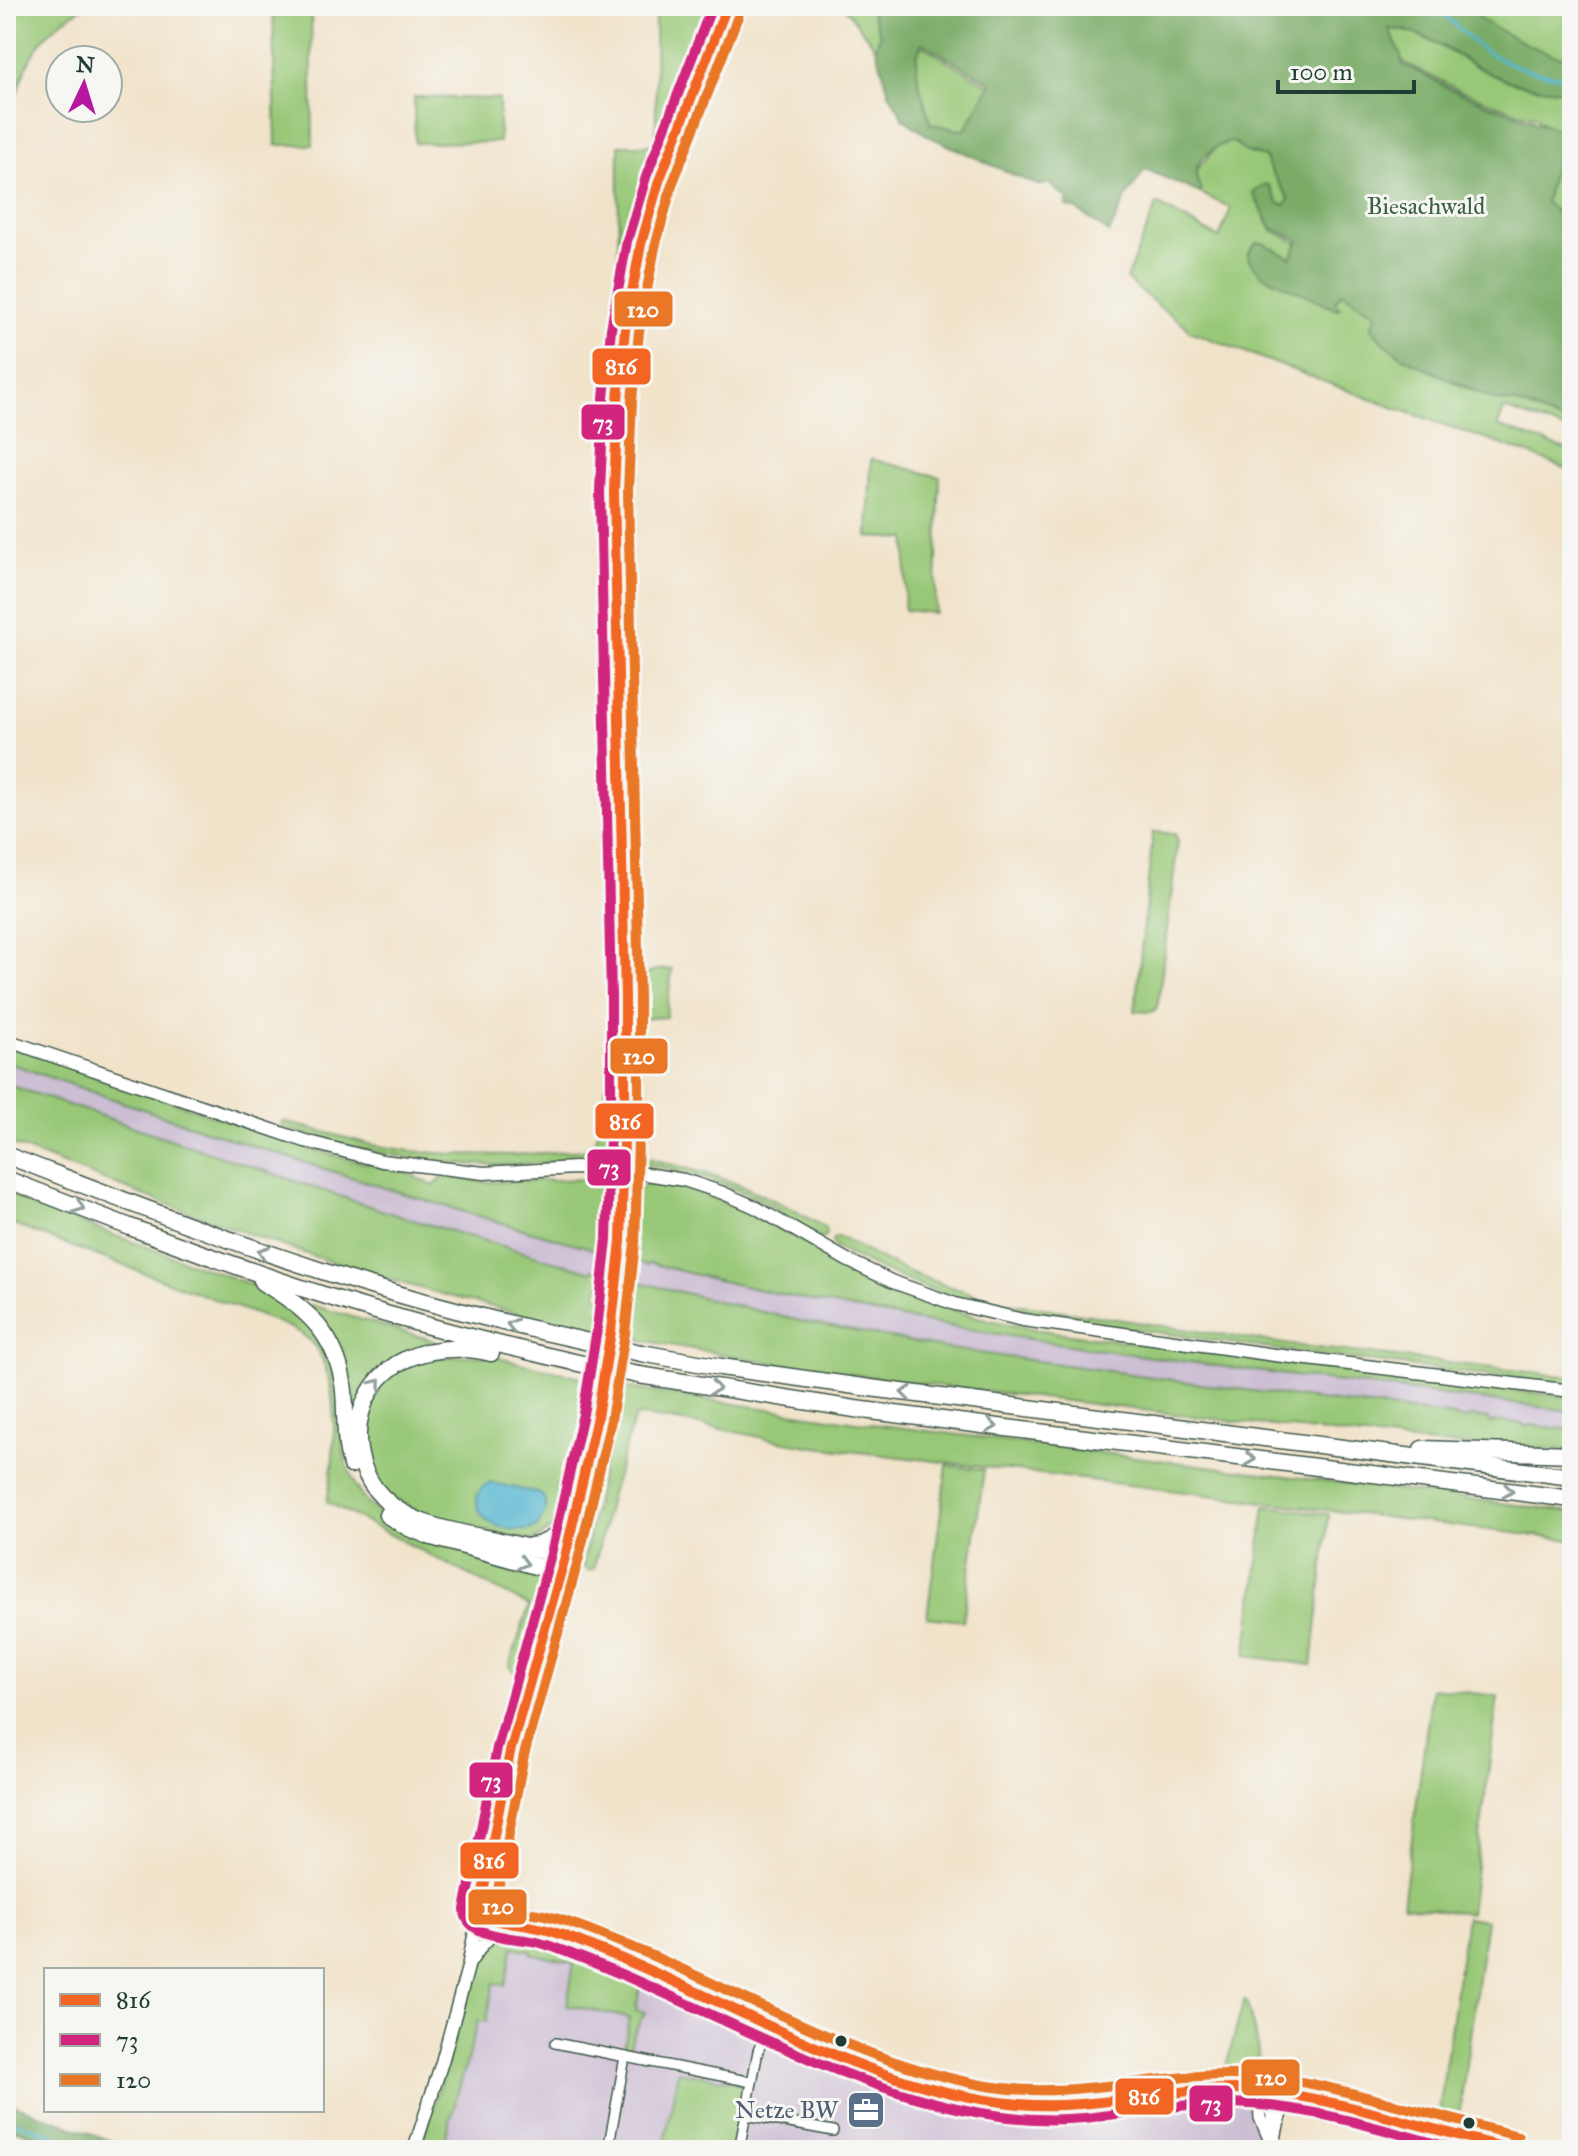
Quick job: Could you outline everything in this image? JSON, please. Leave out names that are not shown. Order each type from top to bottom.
[{"type":"highway","points":[[6,1155],[181,1222],[331,1274],[461,1312],[641,1353],[845,1385],[1572,1477]]},
{"type":"highway","points":[[6,1179],[230,1264],[409,1321],[587,1365],[855,1409],[1572,1499]]},
{"type":"highway","points":[[230,1264],[296,1303],[326,1338],[343,1382],[350,1462],[362,1488],[374,1504],[396,1521],[424,1535],[563,1565]]},
{"type":"highway","points":[[552,1357],[461,1349],[418,1355],[399,1363],[382,1376],[369,1394],[359,1418],[358,1440],[362,1465],[373,1486],[408,1515],[427,1523],[521,1546],[563,1565]]},
{"type":"highway","points":[[1362,1450],[1445,1449],[1572,1454]]},
{"type":"highway","points":[[521,1546],[540,1545],[551,1540],[575,1515]]},
{"type":"main road","points":[[6,1040],[305,1141],[368,1158],[474,1172],[586,1168],[623,1170],[684,1180],[755,1207],[893,1282],[982,1312],[1263,1354],[1572,1391]]},
{"type":"main road","points":[[414,2150],[468,1967],[510,1752],[563,1565],[599,1409],[621,1241],[623,1170]]},
{"type":"street","points":[[623,1170],[625,997],[614,511],[619,384],[628,309],[648,217],[676,133],[727,6]]},
{"type":"street","points":[[481,1907],[518,1915],[535,1925],[670,1979],[768,2027],[830,2053],[940,2089],[1001,2102],[1070,2106],[1195,2090],[1272,2092],[1304,2096],[1514,2150]]},
{"type":"street","points":[[481,1907],[490,1920],[513,1926]]},
{"type":"street","points":[[468,1967],[490,1936],[503,1928],[535,1925]]},
{"type":"street","points":[[739,2150],[758,2051],[768,2027]]},
{"type":"street","points":[[555,2043],[752,2082]]},
{"type":"street","points":[[608,2150],[625,2057]]},
{"type":"street","points":[[1258,2092],[1260,2118],[1273,2150]]},
{"type":"street","points":[[1272,2092],[1273,2150]]},
{"type":"street","points":[[1273,2150],[1282,2113],[1289,2104],[1304,2096]]},
{"type":"street","points":[[746,2115],[833,2131]]},
{"type":"shaded area","points":[[6,1062],[381,1186],[647,1265],[650,1263],[871,1312],[1024,1339],[1572,1411],[1572,1430],[1325,1401],[943,1348],[800,1321],[594,1269],[592,1272],[450,1232],[6,1084]]},
{"type":"shaded area","points":[[497,1936],[577,1952],[568,1999],[635,2012],[644,1971],[845,2058],[1017,2104],[1170,2093],[1272,2092],[1273,2150],[438,2150]]},
{"type":"green space","points":[[6,6],[85,6],[63,20],[38,46],[26,68],[6,122]]},
{"type":"green space","points":[[273,6],[311,6],[313,145],[276,145]]},
{"type":"green space","points":[[655,6],[722,6],[670,136],[664,140],[656,140]]},
{"type":"green space","points":[[843,6],[869,6],[880,34],[876,48]]},
{"type":"green space","name":"Biesachwald","points":[[869,6],[1476,6],[1481,20],[1525,43],[1572,60],[1572,91],[1507,80],[1484,71],[1432,40],[1404,30],[1389,29],[1403,65],[1460,93],[1560,131],[1545,202],[1572,226],[1572,423],[1516,403],[1495,400],[1403,357],[1371,328],[1376,314],[1342,292],[1335,302],[1340,307],[1337,309],[1262,275],[1249,260],[1248,254],[1256,243],[1263,243],[1291,258],[1299,240],[1272,228],[1253,193],[1265,184],[1269,185],[1278,203],[1285,205],[1289,199],[1265,157],[1247,152],[1236,143],[1218,146],[1198,166],[1196,174],[1202,190],[1200,193],[1145,169],[1109,233],[1076,209],[1066,206],[1068,199],[1048,183],[1040,186],[1016,176],[928,136],[903,118],[889,92],[876,48],[880,34]],"holes":[[[922,43],[991,83],[965,130],[931,124],[917,72],[918,52]]]},
{"type":"green space","points":[[1476,6],[1572,6],[1572,60],[1536,48],[1481,20]]},
{"type":"green space","points":[[1389,28],[1432,42],[1507,80],[1572,91],[1572,152],[1559,147],[1560,131],[1537,117],[1461,91],[1403,62]]},
{"type":"green space","points":[[921,45],[990,86],[965,130],[931,124],[917,73]]},
{"type":"green space","points":[[414,97],[499,99],[499,142],[415,143]]},
{"type":"green space","points":[[1231,141],[1247,152],[1265,157],[1290,199],[1285,205],[1278,203],[1269,185],[1253,194],[1272,230],[1298,243],[1291,258],[1263,243],[1269,279],[1335,302],[1341,292],[1376,314],[1403,357],[1502,402],[1516,403],[1572,423],[1572,432],[1504,409],[1498,426],[1572,452],[1572,471],[1189,331],[1126,279],[1157,204],[1219,238],[1231,208],[1200,193],[1202,190],[1196,171],[1216,147]]},
{"type":"green space","points":[[619,145],[663,145],[665,148],[632,268],[614,391],[607,395],[618,299]]},
{"type":"green space","points":[[1558,150],[1572,155],[1572,226],[1545,203]]},
{"type":"green space","points":[[871,459],[940,477],[935,613],[904,610],[907,539],[868,537]]},
{"type":"green space","points":[[1153,832],[1175,834],[1178,841],[1158,1003],[1151,1012],[1135,1011]]},
{"type":"green space","points":[[672,969],[666,1017],[640,1019],[645,976],[655,970]]},
{"type":"green space","points":[[634,974],[638,976],[637,1123],[640,1152],[648,1158],[745,1187],[790,1208],[824,1227],[824,1238],[740,1191],[698,1176],[633,1161],[630,979]]},
{"type":"green space","points":[[615,975],[619,979],[620,993],[620,1118],[614,1160],[507,1165],[438,1162],[359,1148],[281,1127],[282,1121],[373,1145],[410,1151],[511,1155],[584,1150],[594,1142],[598,1132],[605,1093],[610,1057],[609,983]]},
{"type":"green space","points":[[6,1045],[305,1147],[401,1170],[434,1186],[442,1177],[490,1182],[594,1180],[605,1187],[612,1205],[614,1220],[606,1228],[607,1236],[613,1243],[612,1256],[298,1161],[6,1062]]},
{"type":"green space","points":[[6,1084],[399,1216],[592,1272],[593,1269],[612,1274],[611,1280],[599,1286],[597,1295],[608,1303],[605,1331],[588,1330],[482,1304],[342,1265],[194,1214],[6,1142]]},
{"type":"green space","points":[[655,1183],[723,1202],[895,1289],[990,1320],[1265,1360],[1572,1397],[1572,1411],[989,1333],[819,1302],[626,1260],[635,1192],[644,1185]]},
{"type":"green space","points":[[6,1193],[269,1291],[304,1315],[332,1357],[345,1459],[358,1491],[367,1503],[385,1519],[538,1574],[543,1581],[544,1601],[507,1732],[506,1724],[517,1678],[509,1667],[529,1606],[327,1502],[334,1441],[332,1394],[320,1355],[309,1340],[276,1322],[6,1222]]},
{"type":"green space","points":[[836,1237],[921,1276],[1002,1302],[1291,1345],[1572,1377],[1572,1386],[1287,1351],[1003,1310],[937,1291],[876,1267],[834,1247],[832,1240]]},
{"type":"green space","points":[[622,1277],[800,1321],[943,1348],[1325,1401],[1572,1430],[1572,1450],[1433,1444],[1356,1436],[900,1381],[640,1340],[622,1334],[628,1313],[639,1301],[620,1291]]},
{"type":"green space","points":[[311,1305],[437,1343],[405,1355],[355,1422],[349,1397],[309,1309]]},
{"type":"green space","points":[[489,1356],[599,1383],[573,1476],[568,1483],[557,1484],[556,1490],[563,1493],[565,1501],[563,1516],[554,1527],[534,1541],[429,1519],[385,1493],[366,1463],[365,1414],[384,1380],[424,1357]]},
{"type":"green space","points":[[615,1386],[857,1422],[1572,1512],[1572,1540],[808,1446],[640,1416],[633,1422],[611,1494],[594,1569],[589,1571],[584,1568],[583,1562],[615,1418]]},
{"type":"green space","points":[[947,1465],[984,1470],[963,1621],[927,1617]]},
{"type":"green space","points":[[1265,1506],[1329,1514],[1312,1665],[1246,1656]]},
{"type":"green space","points":[[1432,1688],[1498,1696],[1470,1913],[1403,1905]]},
{"type":"green space","points":[[1466,1917],[1486,1920],[1459,2115],[1438,2119]]},
{"type":"green space","points":[[512,1928],[530,1931],[642,1973],[636,2010],[645,2012],[629,2050],[624,2049],[629,2018],[567,2005],[574,1963],[513,1947],[505,1985],[494,1983],[486,2022],[478,2021],[442,2150],[419,2150],[484,1948]]},
{"type":"green space","points":[[1244,2000],[1258,2054],[1252,2081],[1223,2078]]},
{"type":"green space","points":[[678,2071],[738,2082],[744,2092],[734,2150],[709,2150],[665,2141]]},
{"type":"green space","points":[[6,2102],[136,2150],[73,2150],[6,2126]]},
{"type":"water","points":[[493,1483],[538,1493],[545,1498],[545,1511],[537,1527],[526,1530],[505,1528],[483,1516],[477,1504],[478,1493]]},
{"type":"waterway","points":[[1412,6],[1422,15],[1442,14],[1476,44],[1502,60],[1537,72],[1572,76]]},
{"type":"waterway","points":[[6,2118],[93,2150]]},
{"type":"transit line","name":"73","points":[[712,6],[646,177],[627,241],[611,329],[600,491],[611,997],[607,1240],[583,1414],[551,1554],[497,1748],[465,1910],[468,1919],[483,1932],[542,1943],[577,1956],[825,2066],[928,2101],[981,2113],[1045,2119],[1084,2118],[1205,2104],[1253,2104],[1342,2119],[1459,2150]]},
{"type":"transit line","name":"816","points":[[727,6],[659,181],[641,244],[625,330],[614,491],[625,997],[621,1241],[597,1417],[565,1557],[510,1752],[479,1913],[494,1920],[567,1936],[859,2064],[964,2096],[1046,2105],[1209,2090],[1255,2090],[1330,2102],[1514,2150]]},
{"type":"transit line","name":"120","points":[[740,11],[672,185],[655,247],[639,332],[628,491],[639,997],[635,1243],[611,1420],[578,1561],[524,1755],[495,1906],[548,1916],[583,1927],[852,2046],[941,2076],[1019,2090],[1080,2088],[1203,2076],[1274,2078],[1331,2088],[1518,2136]]},
{"type":"place","name":"Netze BW","points":[[866,2110]]}]
